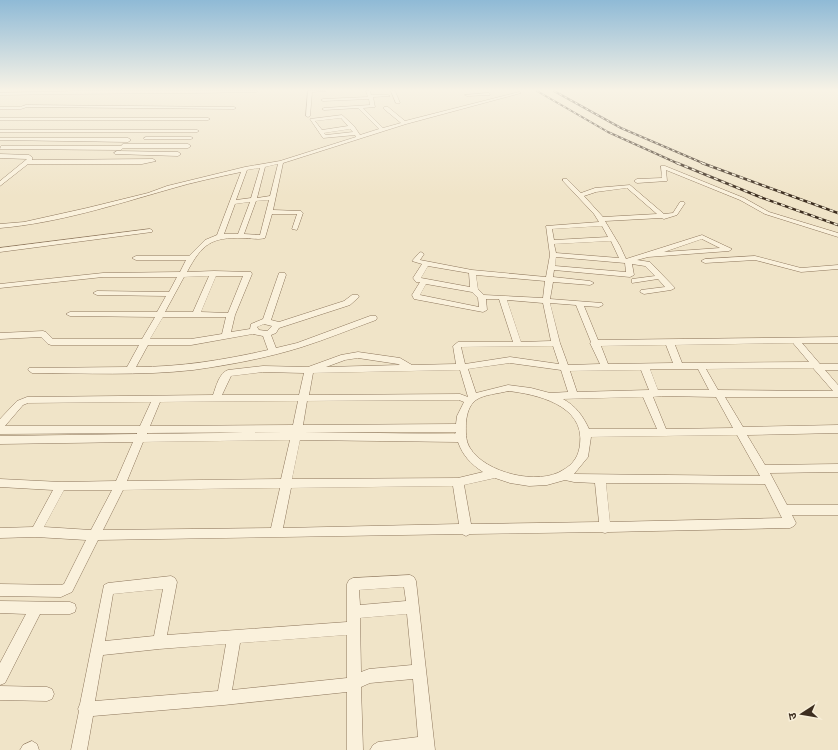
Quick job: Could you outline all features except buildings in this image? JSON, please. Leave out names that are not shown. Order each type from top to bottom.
[{"type":"street","points":[[316,126],[325,137],[358,135]]},
{"type":"street","points":[[378,126],[382,130]]},
{"type":"street","points":[[0,226],[24,224],[87,210],[150,194],[167,188],[245,169],[282,162],[358,135],[395,126]]},
{"type":"street","points":[[321,132],[352,127],[358,135]]},
{"type":"street","points":[[0,131],[197,131]]},
{"type":"street","points":[[29,148],[51,131]]},
{"type":"street","points":[[136,132],[117,153],[178,154]]},
{"type":"street","points":[[138,138],[191,138]]},
{"type":"street","points":[[0,139],[128,140]]},
{"type":"street","points":[[1,148],[188,146]]},
{"type":"street","points":[[0,156],[29,157],[30,159],[28,162]]},
{"type":"street","points":[[0,184],[28,162],[153,161]]},
{"type":"street","points":[[130,369],[191,258],[201,246],[220,235],[263,237],[268,212],[282,162]]},
{"type":"street","points":[[240,236],[254,199],[263,165]]},
{"type":"street","points":[[637,181],[665,180],[663,167],[742,198],[767,213],[838,235]]},
{"type":"street","points":[[220,235],[234,202],[245,169]]},
{"type":"street","points":[[552,268],[630,275],[626,260],[602,221],[592,207],[565,180]]},
{"type":"street","points":[[580,195],[595,190],[628,186],[664,217]]},
{"type":"street","points":[[234,202],[272,198]]},
{"type":"street","points":[[574,396],[556,342],[546,301],[548,279],[552,268],[553,254],[548,227],[602,221],[664,217],[675,214],[682,203]]},
{"type":"street","points":[[268,212],[299,212],[300,213],[295,229]]},
{"type":"street","points":[[0,250],[150,231]]},
{"type":"street","points":[[626,260],[702,237],[729,249],[645,255]]},
{"type":"street","points":[[550,242],[612,239]]},
{"type":"street","points":[[561,242],[617,246]]},
{"type":"street","points":[[421,254],[416,261],[426,263],[447,263],[472,272],[590,283]]},
{"type":"street","points":[[553,254],[626,260],[647,264],[671,288],[644,292]]},
{"type":"street","points":[[136,258],[191,258]]},
{"type":"street","points":[[704,261],[756,258],[801,270],[834,267]]},
{"type":"street","points":[[426,263],[417,279],[474,290],[482,297],[502,297],[599,305]]},
{"type":"street","points":[[472,272],[474,290]]},
{"type":"street","points":[[196,314],[214,273]]},
{"type":"street","points":[[0,286],[103,275],[214,273],[248,274],[231,315],[227,333]]},
{"type":"street","points":[[254,328],[259,333],[271,332],[282,275]]},
{"type":"street","points":[[635,281],[660,277]]},
{"type":"street","points":[[424,281],[416,295],[419,298],[481,311],[483,309],[482,297]]},
{"type":"street","points":[[97,293],[172,294]]},
{"type":"street","points":[[0,336],[43,334],[51,342],[146,339],[191,342],[254,328],[260,322],[272,322],[347,303],[353,295]]},
{"type":"street","points":[[502,297],[518,344]]},
{"type":"street","points":[[578,303],[605,367]]},
{"type":"street","points":[[70,314],[231,315]]},
{"type":"street","points":[[32,370],[192,367],[273,352],[326,336],[373,318]]},
{"type":"street","points":[[266,333],[273,352]]},
{"type":"street","points":[[594,343],[838,340]]},
{"type":"street","points":[[669,341],[679,366]]},
{"type":"street","points":[[796,341],[838,394]]},
{"type":"street","points":[[0,426],[20,403],[27,400],[460,397],[471,400],[508,388],[530,390],[550,396],[566,405],[579,418],[586,433],[584,457],[564,475],[550,479],[531,481],[514,480],[493,474],[477,464],[466,451],[460,433],[463,414],[471,400],[457,346],[461,344],[556,342]]},
{"type":"street","points":[[309,370],[344,357],[358,355],[400,361],[410,368]]},
{"type":"street","points":[[216,399],[224,376],[228,373],[263,369],[309,370],[462,367],[510,360],[565,368],[644,366],[838,367]]},
{"type":"street","points":[[644,366],[663,433]]},
{"type":"street","points":[[0,533],[36,532],[95,535],[276,534],[790,523],[741,431],[701,367]]},
{"type":"street","points":[[276,534],[309,370]]},
{"type":"street","points":[[550,396],[651,394],[838,394]]},
{"type":"street","points":[[0,590],[61,591],[68,588],[119,486],[157,399]]},
{"type":"street","points":[[586,433],[663,433],[838,429]]},
{"type":"street","points":[[0,430],[142,434]]},
{"type":"street","points":[[0,440],[142,434],[296,432],[460,433]]},
{"type":"street","points":[[762,469],[838,468]]},
{"type":"street","points":[[1,485],[119,486],[458,482],[493,474]]},
{"type":"street","points":[[564,475],[574,478],[600,479],[768,480]]},
{"type":"street","points":[[600,479],[605,528]]},
{"type":"street","points":[[458,482],[466,530]]},
{"type":"street","points":[[36,532],[61,486]]},
{"type":"street","points":[[784,510],[837,511]]},
{"type":"street","points":[[355,750],[353,684],[353,584],[410,580],[418,672],[427,747],[378,750]]},
{"type":"street","points":[[78,750],[98,650],[108,589],[171,582],[159,642]]},
{"type":"street","points":[[0,607],[70,608]]},
{"type":"street","points":[[354,612],[413,607]]},
{"type":"street","points":[[0,678],[36,608]]},
{"type":"street","points":[[98,650],[159,642],[353,628]]},
{"type":"street","points":[[224,698],[234,636]]},
{"type":"street","points":[[85,709],[224,698],[353,684],[369,676],[418,672]]},
{"type":"street","points":[[0,693],[48,694]]},
{"type":"railway","points":[[598,126],[679,164]]},
{"type":"railway","points":[[617,126],[705,164]]},
{"type":"railway","points":[[677,163],[760,197],[838,225]]},
{"type":"railway","points":[[702,163],[838,213]]}]
